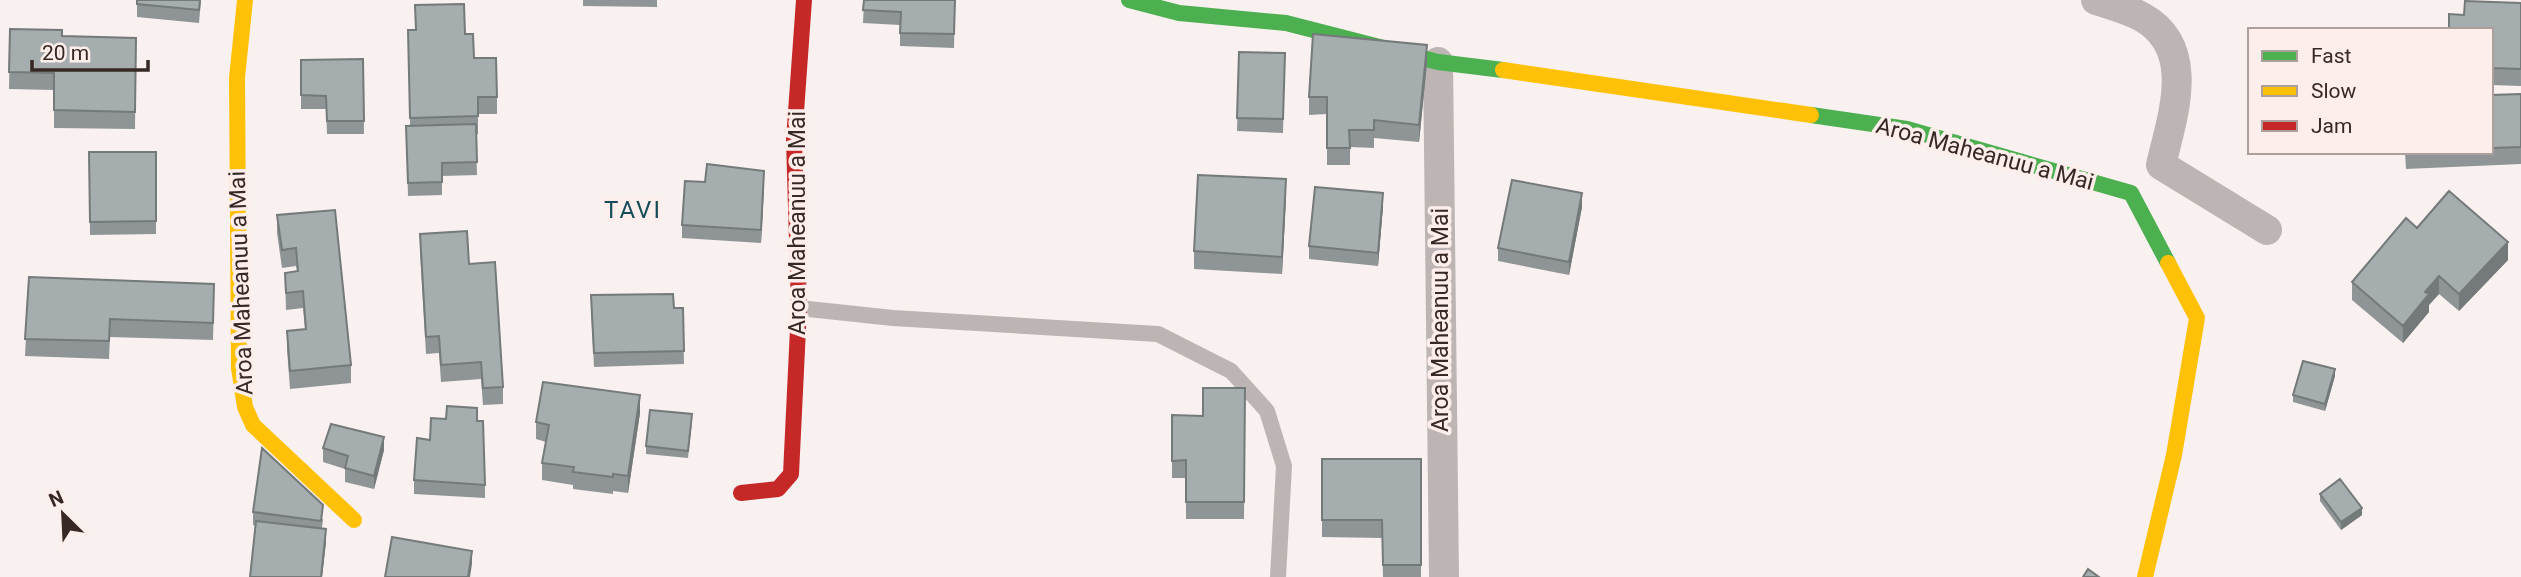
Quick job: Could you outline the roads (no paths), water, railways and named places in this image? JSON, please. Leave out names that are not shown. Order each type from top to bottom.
[{"type":"street","name":"Aroa Maheanuu a Mai","points":[[245,0],[237,78],[239,368],[244,407],[253,425],[354,520]]},
{"type":"street","name":"Aroa Maheanuu a Mai","points":[[741,493],[778,488],[791,474],[799,308],[794,140],[804,0]]},
{"type":"street","name":"Aroa Maheanuu a Mai","points":[[1129,0],[1179,13],[1286,23],[1438,62],[1600,83],[1907,129],[2131,193],[2197,318],[2174,455],[2145,577]]},
{"type":"street","points":[[2096,0],[2142,17],[2165,36],[2174,55],[2179,85],[2161,165],[2267,230]]},
{"type":"street","name":"Aroa Maheanuu a Mai","points":[[1438,62],[1440,452],[1444,577]]},
{"type":"lane","points":[[799,308],[892,318],[1158,334],[1231,371],[1267,411],[1284,466],[1278,577]]},
{"type":"district","name":"TAVI","points":[[633,210]]}]
